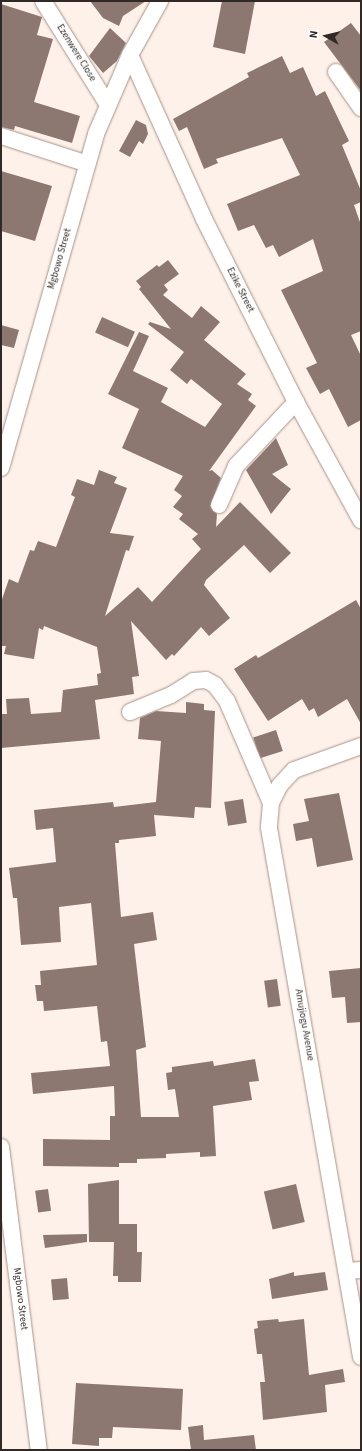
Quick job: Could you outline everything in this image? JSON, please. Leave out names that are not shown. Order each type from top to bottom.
[{"type":"street","name":"Ezenwere Close","points":[[43,1],[108,105]]},
{"type":"street","name":"Mgbowo Street","points":[[1,468],[88,164],[108,105],[130,55],[160,1]]},
{"type":"street","name":"Ezike Street","points":[[130,55],[204,219],[296,402],[361,520]]},
{"type":"street","points":[[336,72],[361,108]]},
{"type":"street","points":[[1,136],[88,164]]},
{"type":"street","points":[[219,505],[236,466],[296,402]]},
{"type":"street","points":[[130,712],[172,695],[193,681],[206,680],[215,685],[227,701],[271,803]]},
{"type":"street","name":"Amujiogu Avenue","points":[[361,746],[294,770],[280,785],[271,803],[269,828],[354,1271],[361,1357]]},
{"type":"street","name":"Mgbowo Street","points":[[1,1147],[39,1450]]},
{"type":"building","points":[[90,1],[146,1],[123,16],[119,26],[103,18]]},
{"type":"building","points":[[222,1],[255,1],[245,54],[213,47]]},
{"type":"building","points":[[1,4],[42,17],[37,35],[53,39],[34,102],[80,116],[72,143],[15,126],[14,130],[1,127]]},
{"type":"building","points":[[351,23],[361,36],[361,91],[324,42]]},
{"type":"building","points":[[110,28],[126,43],[117,61],[103,73],[89,56]]},
{"type":"building","points":[[282,56],[290,73],[303,67],[316,96],[325,91],[349,141],[342,145],[361,191],[361,202],[354,205],[361,225],[361,331],[351,335],[361,356],[361,420],[348,427],[329,389],[320,394],[306,368],[317,363],[281,290],[323,271],[313,239],[279,257],[273,245],[266,248],[254,225],[238,231],[227,204],[300,175],[282,138],[216,159],[218,163],[204,169],[187,127],[179,131],[173,119],[249,77],[247,73]]},
{"type":"building","points":[[136,120],[146,125],[148,134],[143,144],[139,141],[130,157],[119,151]]},
{"type":"building","points":[[1,171],[52,186],[35,241],[1,231]]},
{"type":"building","points":[[168,260],[179,274],[164,285],[168,290],[163,295],[192,318],[201,306],[220,322],[204,340],[246,374],[237,384],[252,394],[248,400],[256,406],[209,471],[212,470],[221,478],[210,506],[217,514],[216,527],[240,502],[291,553],[270,573],[244,545],[206,580],[204,585],[230,618],[209,636],[201,627],[174,656],[172,654],[166,660],[131,621],[139,676],[132,677],[134,694],[95,700],[100,739],[1,748],[1,714],[7,714],[6,699],[29,698],[31,714],[61,712],[63,690],[98,685],[97,674],[101,673],[97,647],[44,626],[43,630],[39,628],[34,659],[4,654],[6,646],[1,646],[1,602],[9,579],[18,583],[30,550],[34,551],[38,541],[56,547],[75,497],[71,495],[77,479],[94,485],[99,470],[117,477],[114,483],[127,488],[110,533],[134,536],[129,551],[126,550],[105,616],[138,587],[152,602],[201,549],[192,539],[198,534],[179,519],[183,514],[173,507],[182,496],[174,490],[183,476],[122,448],[139,409],[108,394],[139,332],[149,336],[133,371],[168,388],[161,402],[205,427],[222,404],[191,379],[187,384],[170,370],[184,352],[148,324],[150,322],[171,329],[139,289],[141,287],[136,281],[157,265],[159,267]]},
{"type":"building","points":[[102,317],[135,332],[128,347],[95,333]]},
{"type":"building","points":[[1,325],[19,330],[14,348],[1,345]]},
{"type":"building","points":[[276,438],[288,465],[272,474],[291,489],[271,514],[246,470]]},
{"type":"building","points":[[356,600],[361,609],[361,724],[347,699],[318,717],[314,708],[309,711],[302,699],[268,721],[234,669],[256,655],[258,658]]},
{"type":"building","points":[[186,702],[204,704],[204,710],[215,711],[211,808],[195,807],[194,818],[154,815],[156,836],[119,840],[119,843],[115,843],[121,917],[153,912],[157,940],[134,944],[146,1047],[136,1050],[141,1117],[179,1117],[175,1089],[168,1090],[166,1073],[172,1072],[172,1067],[213,1061],[214,1066],[255,1059],[259,1081],[249,1082],[252,1100],[213,1106],[216,1156],[200,1157],[200,1152],[166,1154],[166,1158],[137,1159],[137,1163],[119,1163],[119,1167],[43,1166],[43,1139],[110,1140],[110,1116],[115,1116],[114,1086],[33,1094],[31,1073],[110,1066],[107,1041],[101,1042],[97,1006],[44,1011],[43,1001],[37,1001],[35,985],[41,985],[40,971],[97,965],[91,903],[59,907],[61,942],[21,945],[17,898],[13,898],[9,868],[56,862],[53,828],[36,830],[34,810],[113,802],[114,807],[156,802],[161,741],[138,739],[140,718],[156,711],[186,713]]},
{"type":"building","points":[[276,730],[283,751],[260,758],[253,737]]},
{"type":"building","points":[[339,793],[353,860],[317,867],[312,838],[296,841],[293,824],[309,821],[304,799]]},
{"type":"building","points":[[243,799],[247,823],[228,826],[224,802]]},
{"type":"building","points":[[361,968],[361,1022],[347,1023],[345,997],[332,998],[329,971]]},
{"type":"building","points":[[277,979],[281,1006],[268,1008],[264,981]]},
{"type":"building","points":[[119,1180],[119,1224],[137,1224],[137,1252],[142,1252],[141,1282],[118,1282],[118,1276],[113,1276],[114,1242],[89,1242],[88,1184]]},
{"type":"building","points":[[296,1184],[305,1222],[273,1229],[264,1191]]},
{"type":"building","points":[[48,1189],[51,1211],[38,1213],[35,1191]]},
{"type":"building","points":[[87,1234],[87,1242],[45,1248],[43,1235]]},
{"type":"building","points":[[294,1272],[294,1276],[325,1272],[328,1290],[272,1299],[269,1279]]},
{"type":"building","points":[[67,1278],[69,1299],[53,1300],[51,1279]]},
{"type":"building","points":[[278,1319],[279,1322],[304,1319],[309,1375],[343,1369],[345,1382],[325,1385],[327,1412],[263,1420],[260,1382],[265,1382],[262,1354],[257,1354],[254,1329],[258,1328],[257,1321]]},
{"type":"building","points":[[76,1383],[183,1389],[181,1430],[113,1427],[112,1438],[99,1438],[99,1446],[72,1444]]},
{"type":"building","points":[[203,1425],[204,1440],[254,1435],[256,1450],[191,1450],[188,1427]]}]
